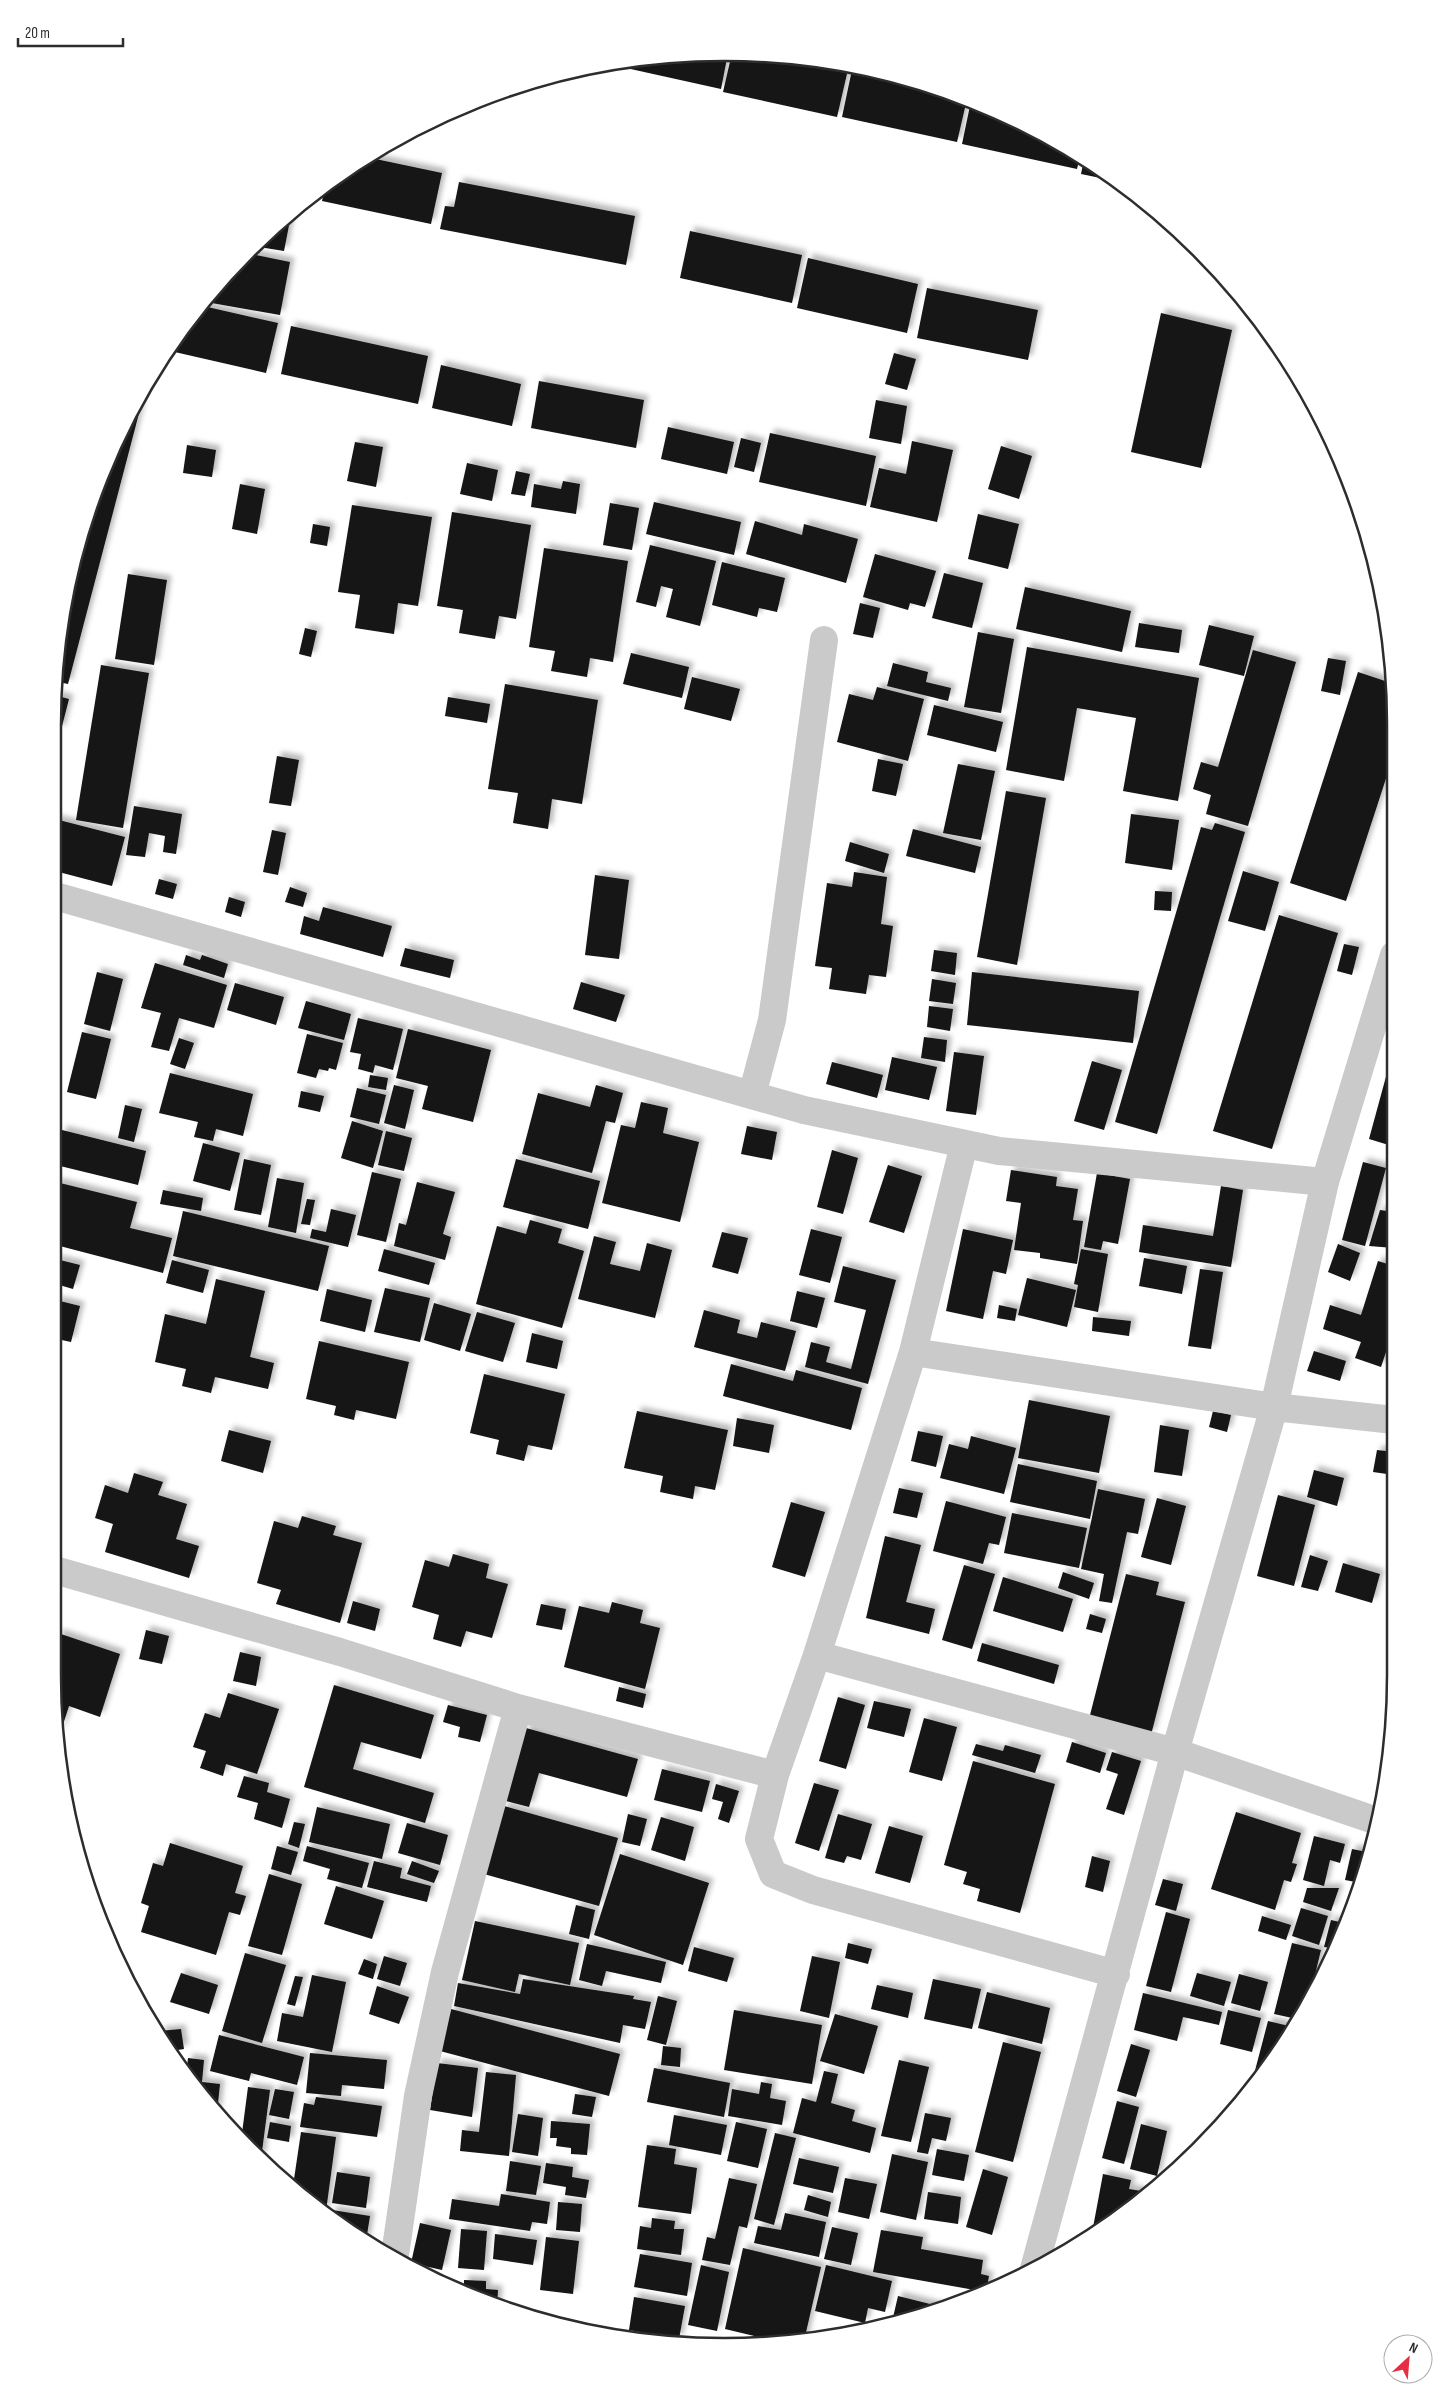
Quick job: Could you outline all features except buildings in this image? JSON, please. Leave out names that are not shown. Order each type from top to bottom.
[{"type":"street","points":[[752,1095],[772,1020],[824,640]]},
{"type":"street","points":[[61,898],[804,1110],[999,1151],[1325,1182]]},
{"type":"street","points":[[1037,2259],[1175,1752],[1274,1407],[1325,1182],[1387,978]]},
{"type":"street","points":[[964,1144],[913,1352],[816,1655],[775,1775],[759,1839],[773,1874],[813,1890],[1116,1974]]},
{"type":"street","points":[[913,1352],[1274,1407],[1387,1419]]},
{"type":"street","points":[[61,1572],[340,1652],[518,1708],[775,1775]]},
{"type":"street","points":[[816,1655],[1175,1752],[1371,1819]]},
{"type":"street","points":[[396,2250],[418,2096],[444,1972],[518,1708]]}]
